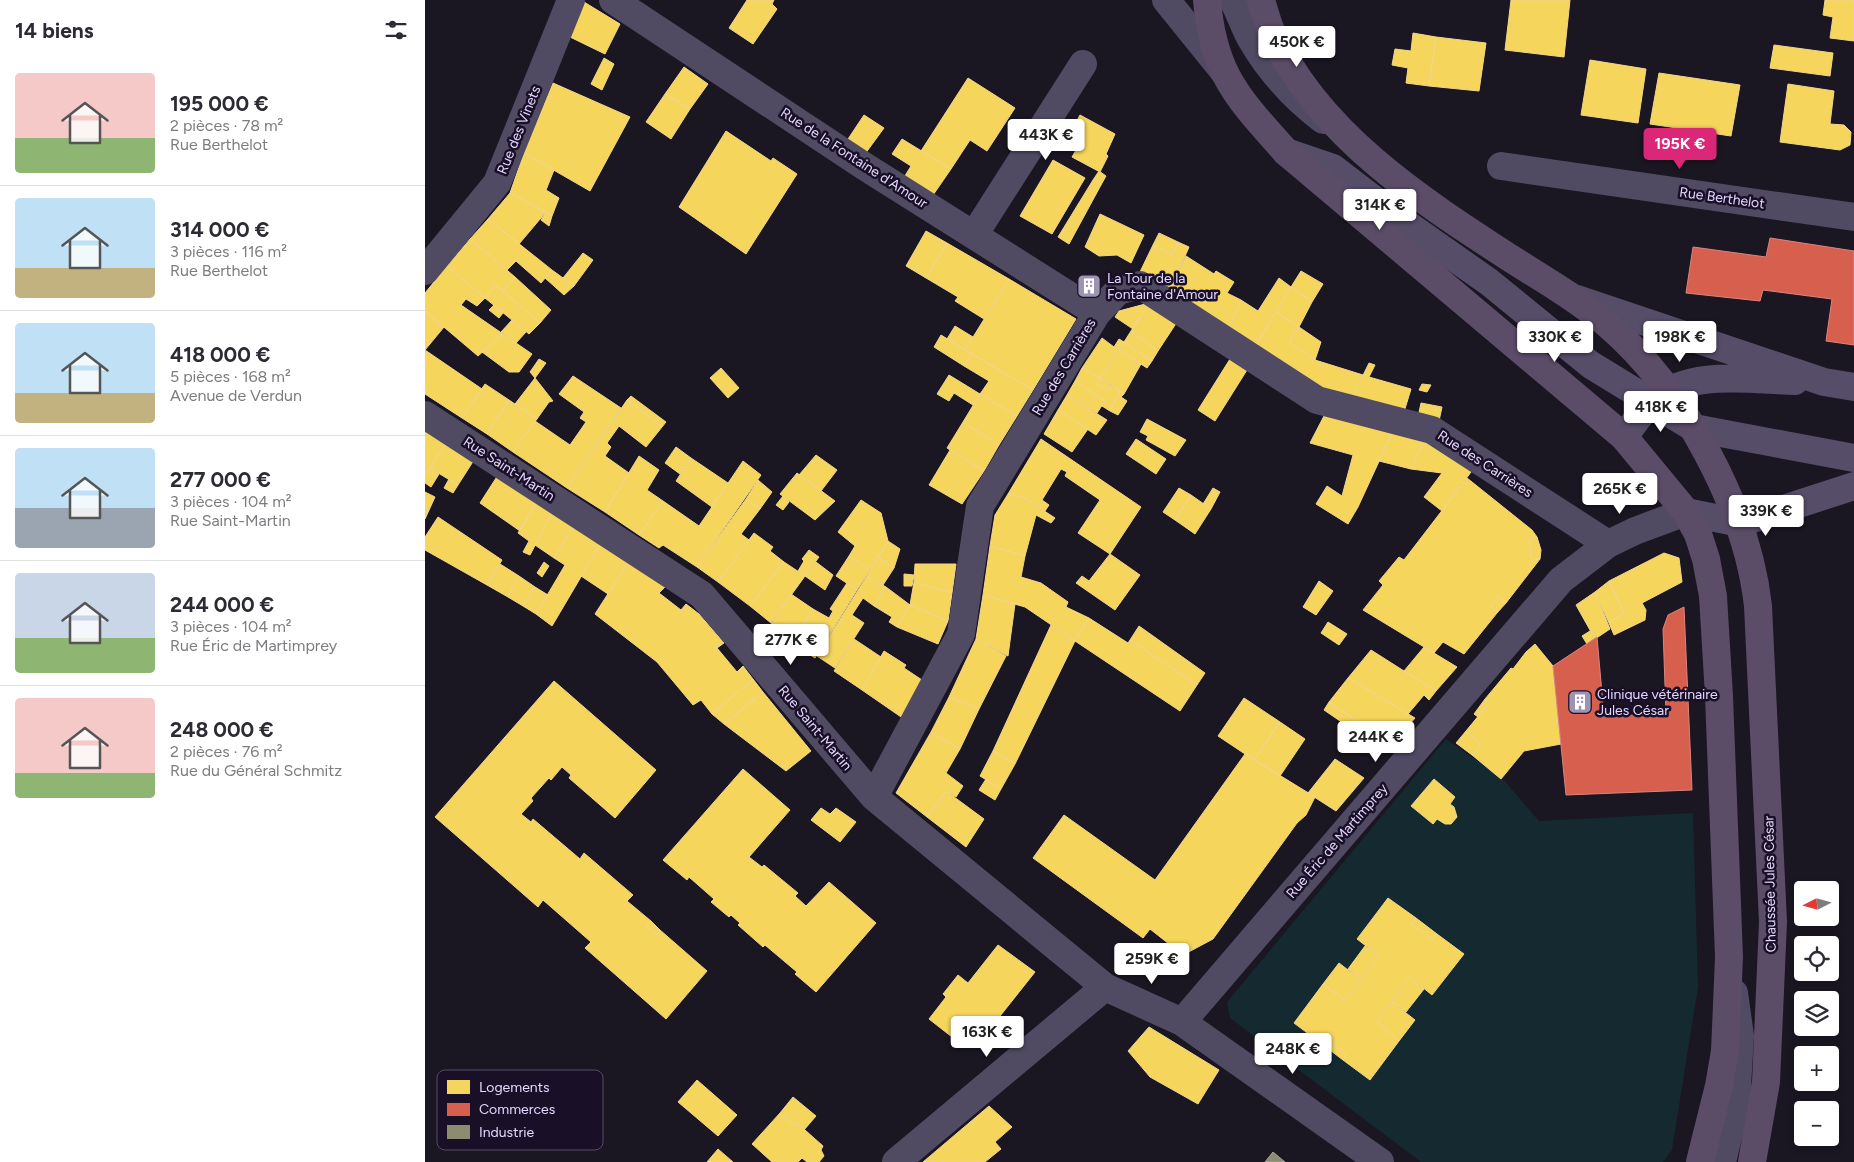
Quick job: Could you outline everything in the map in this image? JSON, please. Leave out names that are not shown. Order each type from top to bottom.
[{"type":"main road","points":[[1207,0],[1213,38],[1226,75],[1253,115],[1286,152],[1624,437],[1686,512],[1698,534],[1713,596],[1719,696],[1729,957],[1725,1051],[1719,1086],[1701,1162]]},
{"type":"main road","name":"Chaussée Jules César","points":[[1261,0],[1271,30],[1285,58],[1329,118],[1353,141],[1432,206],[1570,296],[1626,340],[1659,396],[1693,428],[1728,494],[1751,558],[1758,606],[1773,922],[1766,1082],[1752,1162]]},
{"type":"main road","points":[[1286,152],[1333,168],[1398,218],[1489,282],[1591,365],[1659,396]]},
{"type":"main road","points":[[1570,296],[1824,382]]},
{"type":"main road","points":[[1624,437],[1659,396],[1681,384],[1705,379],[1824,382],[1854,387]]},
{"type":"main road","points":[[1693,428],[1854,458]]},
{"type":"main road","points":[[1686,512],[1740,523],[1854,486]]},
{"type":"street","name":"Rue des Vinets","points":[[425,270],[497,183],[571,0]]},
{"type":"street","name":"Rue de la Fontaine d'Amour","points":[[613,0],[864,166],[1097,313]]},
{"type":"street","points":[[1166,0],[1226,75]]},
{"type":"street","points":[[1233,0],[1250,38],[1288,91],[1353,141]]},
{"type":"street","points":[[974,235],[1083,64]]},
{"type":"street","name":"Rue Berthelot","points":[[1501,166],[1854,217]]},
{"type":"street","name":"Rue des Carrières","points":[[874,797],[961,634],[980,506],[1097,313],[1118,291],[1140,285],[1317,400],[1432,430],[1608,544]]},
{"type":"street","name":"Rue Saint-Martin","points":[[425,414],[702,595],[874,797],[1105,987],[1182,1022],[1380,1162]]},
{"type":"street","name":"Rue Éric de Martimprey","points":[[1182,1022],[1561,580],[1608,544],[1649,525],[1686,512]]},
{"type":"street","points":[[1722,1162],[1736,1103],[1740,1036],[1729,957]]},
{"type":"street","points":[[896,1162],[1105,987]]},
{"type":"green space","points":[[1446,739],[1502,778],[1539,821],[1693,813],[1698,987],[1672,1150],[1663,1162],[1421,1162],[1230,1018],[1227,1002]]},
{"type":"building: Logements","points":[[747,0],[774,0],[772,4],[777,9],[753,44],[729,28]]},
{"type":"building: Logements","points":[[1511,0],[1570,0],[1564,57],[1505,50]]},
{"type":"building: Logements","points":[[1825,0],[1854,0],[1854,41],[1830,38],[1833,17],[1823,15]]},
{"type":"building: Logements","points":[[584,2],[620,24],[605,54],[570,37]]},
{"type":"building: Logements","points":[[1413,33],[1436,37],[1429,86],[1406,83],[1408,68],[1392,65],[1395,49],[1411,51]]},
{"type":"building: Logements","points":[[1436,37],[1486,43],[1479,91],[1429,86]]},
{"type":"building: Logements","points":[[1774,45],[1833,53],[1830,76],[1770,68]]},
{"type":"building: Logements","points":[[604,58],[614,64],[602,90],[591,84]]},
{"type":"building: Logements","points":[[1590,60],[1646,69],[1638,123],[1581,115]]},
{"type":"building: Logements","points":[[684,67],[708,84],[690,109],[665,94]]},
{"type":"building: Logements","points":[[1659,73],[1740,85],[1731,136],[1650,124]]},
{"type":"building: Logements","points":[[968,78],[1015,108],[987,151],[970,140],[951,169],[921,151]]},
{"type":"building: Logements","points":[[553,83],[630,117],[590,191],[524,153]]},
{"type":"building: Logements","points":[[1788,84],[1834,91],[1830,124],[1844,125],[1851,132],[1850,145],[1840,150],[1780,142]]},
{"type":"building: Logements","points":[[665,94],[690,109],[671,139],[646,122]]},
{"type":"building: Logements","points":[[864,115],[884,128],[865,154],[846,142]]},
{"type":"building: Logements","points":[[1080,115],[1115,134],[1106,154],[1108,156],[1100,172],[1072,157],[1081,141],[1069,135]]},
{"type":"building: Logements","points":[[726,131],[771,161],[773,158],[797,174],[746,254],[679,207]]},
{"type":"building: Logements","points":[[902,139],[951,169],[931,198],[903,179],[911,166],[892,154]]},
{"type":"building: Logements","points":[[524,153],[554,170],[546,190],[559,198],[552,216],[510,193]]},
{"type":"building: Logements","points":[[1053,160],[1085,178],[1052,234],[1020,216]]},
{"type":"building: Logements","points":[[1099,171],[1106,176],[1101,185],[1093,180]]},
{"type":"building: Logements","points":[[1093,180],[1101,185],[1069,244],[1058,237]]},
{"type":"building: Logements","points":[[510,193],[546,212],[519,244],[488,219]]},
{"type":"building: Logements","points":[[546,212],[552,216],[549,226],[541,220]]},
{"type":"building: Logements","points":[[1100,214],[1144,235],[1131,263],[1117,255],[1099,256],[1085,247]]},
{"type":"building: Logements","points":[[488,219],[552,270],[541,283],[516,261],[507,270],[470,239]]},
{"type":"building: Logements","points":[[926,231],[947,243],[926,278],[906,266]]},
{"type":"building: Logements","points":[[1159,233],[1178,242],[1172,255],[1153,245]]},
{"type":"building: Logements","points":[[470,239],[515,277],[503,291],[496,285],[485,298],[447,266]]},
{"type":"building: Logements","points":[[1178,242],[1189,247],[1170,291],[1139,274],[1153,245],[1172,255]]},
{"type":"building: Logements","points":[[947,243],[1009,279],[984,319],[955,301],[958,297],[926,278]]},
{"type":"building: Logements","points":[[583,253],[593,260],[574,286],[563,278]]},
{"type":"building: Logements","points":[[1186,256],[1214,274],[1216,271],[1234,282],[1227,293],[1241,300],[1228,331],[1170,291]]},
{"type":"building: Logements","points":[[447,266],[485,298],[477,306],[466,299],[461,305],[503,334],[478,356],[425,311],[425,293]]},
{"type":"building: Logements","points":[[552,270],[574,286],[564,295],[545,278]]},
{"type":"building: Logements","points":[[1301,271],[1323,284],[1312,302],[1291,287]]},
{"type":"building: Logements","points":[[515,277],[551,310],[540,323],[503,291]]},
{"type":"building: Logements","points":[[1279,278],[1291,287],[1253,350],[1228,331],[1241,300],[1258,311]]},
{"type":"building: Logements","points":[[1009,279],[1076,319],[1033,390],[965,350]]},
{"type":"building: Logements","name":"La Tour de la Fontaine d'Amour","points":[[1089,280],[1095,286],[1089,292],[1083,286]]},
{"type":"building: Logements","points":[[496,285],[540,323],[529,334],[485,298]]},
{"type":"building: Logements","points":[[1291,287],[1312,302],[1299,327],[1276,312]]},
{"type":"building: Logements","points":[[1149,303],[1133,329],[1115,317],[1119,311]]},
{"type":"building: Logements","points":[[1149,303],[1177,322],[1158,351],[1131,331]]},
{"type":"building: Logements","points":[[494,305],[503,313],[499,318],[489,310]]},
{"type":"building: Logements","points":[[425,311],[444,327],[425,350]]},
{"type":"building: Logements","points":[[1276,312],[1299,327],[1289,342],[1315,360],[1363,375],[1351,400],[1303,384],[1253,350]]},
{"type":"building: Logements","points":[[512,320],[526,332],[516,343],[501,332]]},
{"type":"building: Logements","points":[[955,326],[973,337],[965,350],[947,339]]},
{"type":"building: Logements","points":[[1299,327],[1321,342],[1315,360],[1289,342]]},
{"type":"building: Logements","points":[[1131,331],[1158,351],[1152,361],[1124,342]]},
{"type":"building: Logements","points":[[503,334],[532,354],[519,372],[509,372],[482,352]]},
{"type":"building: Logements","points":[[941,335],[972,354],[964,366],[934,347]]},
{"type":"building: Logements","points":[[1102,338],[1114,347],[1119,339],[1124,342],[1100,378],[1082,368]]},
{"type":"building: Logements","points":[[1124,342],[1152,361],[1147,368],[1119,350]]},
{"type":"building: Logements","points":[[425,350],[482,389],[462,418],[425,394]]},
{"type":"building: Logements","points":[[1119,350],[1141,364],[1124,394],[1100,378]]},
{"type":"building: Logements","points":[[972,354],[1033,390],[1017,416],[980,394],[989,381],[964,366]]},
{"type":"building: Logements","points":[[539,359],[546,363],[535,378],[530,372]]},
{"type":"building: Logements","points":[[1230,359],[1247,370],[1215,421],[1198,410]]},
{"type":"building: Logements","points":[[1369,363],[1375,365],[1369,377],[1411,389],[1404,412],[1351,400]]},
{"type":"building: Logements","points":[[721,368],[739,388],[728,398],[710,378]]},
{"type":"building: Logements","points":[[1082,368],[1100,378],[1097,383],[1108,391],[1111,386],[1120,391],[1110,411],[1102,406],[1105,401],[1075,381]]},
{"type":"building: Logements","points":[[949,375],[980,394],[973,405],[954,393],[949,401],[937,394]]},
{"type":"building: Logements","points":[[573,376],[621,408],[567,488],[513,452],[535,421],[570,445],[586,422],[580,418],[584,412],[559,394]]},
{"type":"building: Logements","points":[[535,378],[553,401],[549,402],[537,419],[515,404]]},
{"type":"building: Logements","points":[[1100,378],[1111,386],[1108,391],[1097,383]]},
{"type":"building: Logements","points":[[1075,381],[1105,401],[1097,413],[1067,395]]},
{"type":"building: Logements","points":[[485,384],[509,400],[487,434],[462,418]]},
{"type":"building: Logements","points":[[1422,384],[1431,385],[1427,392],[1419,390]]},
{"type":"building: Logements","points":[[1120,391],[1124,394],[1121,397],[1127,401],[1118,415],[1110,411]]},
{"type":"building: Logements","points":[[980,394],[1017,416],[999,445],[963,422]]},
{"type":"building: Logements","points":[[1067,395],[1107,420],[1096,435],[1058,410]]},
{"type":"building: Logements","points":[[631,396],[666,422],[662,427],[627,400]]},
{"type":"building: Logements","points":[[509,400],[537,419],[513,452],[487,434]]},
{"type":"building: Logements","points":[[627,400],[662,427],[646,447],[619,426],[607,443],[611,447],[605,456],[629,473],[605,512],[567,488]]},
{"type":"building: Logements","points":[[1421,403],[1442,407],[1439,421],[1418,417]]},
{"type":"building: Logements","points":[[1058,410],[1088,429],[1072,452],[1044,434]]},
{"type":"building: Logements","points":[[1325,414],[1393,431],[1358,507],[1348,524],[1316,504],[1327,486],[1342,496],[1353,455],[1310,443]]},
{"type":"building: Logements","points":[[1147,419],[1186,440],[1175,456],[1146,440],[1148,436],[1140,432]]},
{"type":"building: Logements","points":[[963,422],[999,445],[984,471],[947,448]]},
{"type":"building: Logements","points":[[425,429],[446,443],[425,476]]},
{"type":"building: Logements","points":[[1393,431],[1424,440],[1411,469],[1379,461]]},
{"type":"building: Logements","points":[[1041,439],[1141,507],[1110,554],[1078,533],[1100,500],[1065,476],[1067,472],[1061,469],[1042,500],[1049,505],[1045,511],[1023,497],[1008,494]]},
{"type":"building: Logements","points":[[1136,439],[1166,459],[1156,474],[1126,454]]},
{"type":"building: Logements","points":[[1424,440],[1445,450],[1471,472],[1442,511],[1424,497],[1442,473],[1411,469]]},
{"type":"building: Logements","points":[[446,443],[474,460],[458,485],[430,468]]},
{"type":"building: Logements","points":[[676,447],[691,458],[680,474],[665,463]]},
{"type":"building: Logements","points":[[950,450],[984,471],[962,504],[929,485]]},
{"type":"building: Logements","points":[[816,455],[837,470],[821,491],[799,475]]},
{"type":"building: Logements","points":[[639,456],[659,470],[647,490],[663,501],[639,535],[605,512]]},
{"type":"building: Logements","points":[[691,458],[728,483],[712,507],[676,481]]},
{"type":"building: Logements","points":[[743,461],[761,475],[697,567],[663,545],[659,548],[639,535],[663,501],[699,526]]},
{"type":"building: Logements","points":[[430,468],[439,474],[431,487],[425,483],[425,476]]},
{"type":"building: Logements","points":[[797,473],[835,501],[815,520],[780,494]]},
{"type":"building: Logements","points":[[498,475],[538,500],[520,531],[480,503]]},
{"type":"building: Logements","points":[[1467,478],[1532,530],[1537,537],[1530,539],[1529,543],[1532,560],[1540,559],[1506,603],[1498,596],[1491,606],[1497,613],[1464,654],[1443,642],[1434,653],[1363,610],[1383,585],[1379,581],[1399,557],[1404,560]]},
{"type":"building: Logements","points":[[449,479],[458,485],[453,493],[444,488]]},
{"type":"building: Logements","points":[[758,480],[772,492],[760,509],[746,499]]},
{"type":"building: Logements","points":[[1179,488],[1191,495],[1175,520],[1163,512]]},
{"type":"building: Logements","points":[[1213,488],[1220,492],[1211,509],[1203,504]]},
{"type":"building: Logements","points":[[425,492],[435,497],[425,519]]},
{"type":"building: Logements","points":[[1008,494],[1023,497],[1055,518],[1051,523],[1036,515],[1025,556],[990,546],[995,515]]},
{"type":"building: Logements","points":[[1191,495],[1211,509],[1195,534],[1175,520]]},
{"type":"building: Logements","points":[[783,496],[789,502],[783,510],[776,505]]},
{"type":"building: Logements","points":[[746,499],[760,509],[741,534],[749,540],[718,582],[697,567]]},
{"type":"building: Logements","points":[[538,500],[553,511],[530,555],[523,552],[529,541],[518,533]]},
{"type":"building: Logements","points":[[861,500],[881,513],[888,541],[870,570],[849,556],[855,546],[838,532]]},
{"type":"building: Logements","points":[[553,511],[574,525],[554,558],[535,545]]},
{"type":"building: Logements","points":[[438,517],[502,560],[487,585],[425,550],[425,537]]},
{"type":"building: Logements","points":[[574,525],[601,543],[552,626],[536,614],[565,565],[554,558]]},
{"type":"building: Logements","points":[[754,533],[773,547],[770,551],[784,562],[750,606],[718,582]]},
{"type":"building: Logements","points":[[1537,537],[1541,550],[1540,559],[1532,560],[1529,543],[1530,539]]},
{"type":"building: Logements","points":[[888,541],[900,549],[894,568],[878,557]]},
{"type":"building: Logements","points":[[601,543],[629,561],[608,594],[581,576]]},
{"type":"building: Logements","points":[[990,546],[1025,556],[1021,577],[1041,583],[1068,602],[1066,607],[1089,618],[1075,641],[1025,607],[983,595]]},
{"type":"building: Logements","points":[[809,550],[819,557],[805,576],[798,571],[804,561],[802,559]]},
{"type":"building: Logements","points":[[1664,553],[1679,558],[1682,582],[1642,603],[1646,610],[1645,620],[1614,635],[1609,623],[1624,613],[1609,581]]},
{"type":"building: Logements","points":[[1110,554],[1140,575],[1115,610],[1076,583],[1082,576],[1089,581]]},
{"type":"building: Logements","points":[[849,556],[870,570],[857,590],[836,576]]},
{"type":"building: Logements","points":[[878,557],[894,568],[883,585],[867,576]]},
{"type":"building: Logements","points":[[629,561],[665,587],[659,593],[681,610],[686,604],[699,614],[724,643],[717,648],[737,672],[743,666],[753,679],[712,714],[701,700],[693,705],[657,662],[595,614]]},
{"type":"building: Logements","points":[[544,562],[549,566],[542,577],[537,573]]},
{"type":"building: Logements","points":[[784,562],[805,576],[771,623],[750,606]]},
{"type":"building: Logements","points":[[816,562],[833,575],[825,590],[805,576]]},
{"type":"building: Logements","points":[[500,564],[519,576],[508,597],[487,585]]},
{"type":"building: Logements","points":[[915,564],[956,564],[952,593],[914,582]]},
{"type":"building: Logements","points":[[904,574],[914,575],[912,586],[904,586]]},
{"type":"building: Logements","points":[[519,576],[535,587],[523,606],[508,597]]},
{"type":"building: Logements","points":[[867,576],[886,587],[874,606],[863,598],[852,615],[864,623],[835,668],[817,656]]},
{"type":"building: Logements","points":[[1319,581],[1333,591],[1316,615],[1303,607]]},
{"type":"building: Logements","points":[[1609,581],[1624,613],[1609,623],[1595,592]]},
{"type":"building: Logements","points":[[914,582],[952,593],[948,621],[910,605]]},
{"type":"building: Logements","points":[[847,583],[857,590],[815,658],[792,643],[813,609],[829,618],[833,611],[830,609]]},
{"type":"building: Logements","points":[[535,587],[548,595],[536,614],[523,606]]},
{"type":"building: Logements","points":[[886,587],[910,605],[897,627],[889,622],[892,617],[874,606]]},
{"type":"building: Logements","points":[[1595,592],[1610,629],[1595,639],[1576,605]]},
{"type":"building: Logements","points":[[791,594],[813,609],[792,643],[770,626]]},
{"type":"building: Logements","points":[[983,595],[1015,604],[1008,656],[976,639]]},
{"type":"building: Logements","points":[[1498,596],[1506,603],[1497,613],[1491,606]]},
{"type":"building: Logements","points":[[910,605],[948,621],[938,644],[897,627]]},
{"type":"building: Logements","points":[[1089,618],[1128,643],[1130,640],[1197,685],[1180,711],[1075,641]]},
{"type":"building: Logements","points":[[1328,622],[1347,634],[1339,645],[1321,633]]},
{"type":"building: Logements","points":[[1051,625],[1075,641],[1015,764],[993,751]]},
{"type":"building: Logements","points":[[1139,626],[1205,673],[1197,685],[1130,640]]},
{"type":"building: Logements","points":[[1590,631],[1595,639],[1587,644],[1582,636]]},
{"type":"building: Logements","points":[[854,639],[881,657],[862,690],[834,671]]},
{"type":"building: Logements","points":[[976,639],[1006,656],[979,709],[949,697]]},
{"type":"building: Logements","points":[[1535,644],[1553,666],[1561,744],[1524,751],[1501,779],[1472,755],[1481,744],[1466,731],[1489,703],[1485,699],[1511,668],[1513,669]]},
{"type":"building: Logements","points":[[1424,647],[1457,667],[1436,691],[1404,671]]},
{"type":"building: Logements","points":[[1371,650],[1436,691],[1429,700],[1424,695],[1408,714],[1348,678]]},
{"type":"building: Logements","points":[[884,651],[906,665],[904,668],[922,680],[904,719],[862,690]]},
{"type":"building: Logements","points":[[1348,678],[1415,718],[1392,745],[1329,702]]},
{"type":"building: Logements","points":[[753,679],[763,692],[724,724],[712,714]]},
{"type":"building: Logements","points":[[554,681],[656,770],[615,818],[569,778],[571,775],[562,767],[531,798],[533,801],[521,814],[531,822],[533,819],[580,859],[584,853],[633,895],[627,901],[651,921],[646,926],[657,935],[660,930],[707,971],[666,1019],[585,948],[591,942],[543,900],[538,907],[435,817]]},
{"type":"building: Logements","points":[[763,692],[811,751],[786,771],[724,724]]},
{"type":"building: Logements","points":[[949,697],[979,709],[960,749],[931,732]]},
{"type":"building: Logements","points":[[1244,698],[1280,722],[1254,760],[1218,736]]},
{"type":"building: Logements","points":[[1485,699],[1489,703],[1478,717],[1474,714]]},
{"type":"building: Logements","points":[[1329,702],[1383,739],[1378,747],[1324,710]]},
{"type":"building: Logements","points":[[1280,722],[1305,739],[1280,776],[1254,760]]},
{"type":"building: Logements","points":[[1466,731],[1481,744],[1472,755],[1456,743]]},
{"type":"building: Logements","points":[[931,732],[960,749],[946,773],[963,786],[956,797],[946,791],[927,817],[896,793]]},
{"type":"building: Logements","points":[[993,751],[1015,764],[1001,789],[980,776]]},
{"type":"building: Logements","points":[[1245,754],[1315,797],[1306,815],[1297,823],[1213,939],[1183,955],[1150,929],[1143,938],[1033,858],[1064,815],[1155,880]]},
{"type":"building: Logements","points":[[1335,759],[1364,778],[1336,811],[1308,793]]},
{"type":"building: Logements","points":[[743,769],[790,810],[749,857],[762,867],[764,865],[798,893],[795,896],[806,906],[829,882],[876,923],[816,992],[795,974],[797,972],[765,945],[763,947],[738,925],[740,923],[731,915],[729,917],[711,902],[714,899],[689,877],[687,880],[663,860]]},
{"type":"building: Logements","points":[[986,779],[1001,789],[995,800],[979,790]]},
{"type":"building: Logements","points":[[1434,779],[1455,797],[1450,804],[1454,807],[1457,817],[1451,824],[1445,824],[1437,819],[1433,824],[1411,806]]},
{"type":"building: Logements","points":[[946,791],[984,819],[966,847],[927,817]]},
{"type":"building: Logements","points":[[821,808],[830,814],[836,808],[856,822],[840,842],[811,820]]},
{"type":"building: Logements","points":[[1388,898],[1416,918],[1411,924],[1433,940],[1437,934],[1464,954],[1432,995],[1410,977],[1377,1022],[1399,1041],[1370,1080],[1343,1060],[1346,1055],[1325,1039],[1322,1044],[1294,1023],[1323,984],[1346,1001],[1379,956],[1357,939]]},
{"type":"building: Logements","points":[[1416,918],[1437,934],[1433,940],[1411,924]]},
{"type":"building: Logements","points":[[651,921],[660,930],[657,935],[646,926]]},
{"type":"building: Logements","points":[[998,945],[1035,972],[989,1030],[978,1022],[961,1044],[929,1019],[946,997],[943,994],[958,975],[968,983]]},
{"type":"building: Logements","points":[[1365,946],[1379,956],[1361,980],[1348,969]]},
{"type":"building: Logements","points":[[1339,963],[1361,980],[1346,1001],[1323,984]]},
{"type":"building: Logements","points":[[1410,977],[1424,989],[1406,1012],[1392,1002]]},
{"type":"building: Logements","points":[[1392,1002],[1415,1020],[1399,1041],[1377,1022]]},
{"type":"building: Logements","points":[[1149,1027],[1219,1070],[1198,1104],[1150,1077],[1128,1051]]},
{"type":"building: Logements","points":[[1325,1039],[1346,1055],[1343,1060],[1322,1044]]},
{"type":"building: Logements","points":[[697,1080],[737,1115],[718,1136],[678,1102]]},
{"type":"building: Logements","points":[[793,1097],[816,1116],[804,1130],[796,1122],[794,1125],[780,1113]]},
{"type":"building: Logements","points":[[989,1106],[1012,1127],[995,1142],[1001,1149],[985,1162],[923,1162]]},
{"type":"building: Logements","points":[[780,1113],[794,1125],[796,1122],[823,1146],[821,1150],[824,1156],[819,1162],[807,1162],[802,1158],[798,1162],[772,1162],[752,1144]]},
{"type":"building: Logements","points":[[718,1149],[733,1162],[707,1162]]},
{"type":"building: Commerces","points":[[1770,238],[1854,251],[1854,345],[1826,341],[1832,299],[1763,290],[1760,301],[1686,293],[1693,247],[1766,257]]},
{"type":"building: Commerces","name":"Clinique vétérinaire Jules César","points":[[1684,607],[1692,790],[1566,795],[1553,666],[1597,637],[1604,716],[1666,714],[1663,629],[1668,615]]},
{"type":"building: Industrie","points":[[1273,1152],[1285,1162],[1265,1162]]},
{"type":"place","name":"La Tour de la Fontaine d'Amour","points":[[1089,286]]},
{"type":"place","name":"Clinique vétérinaire Jules César","points":[[1580,702]]}]
